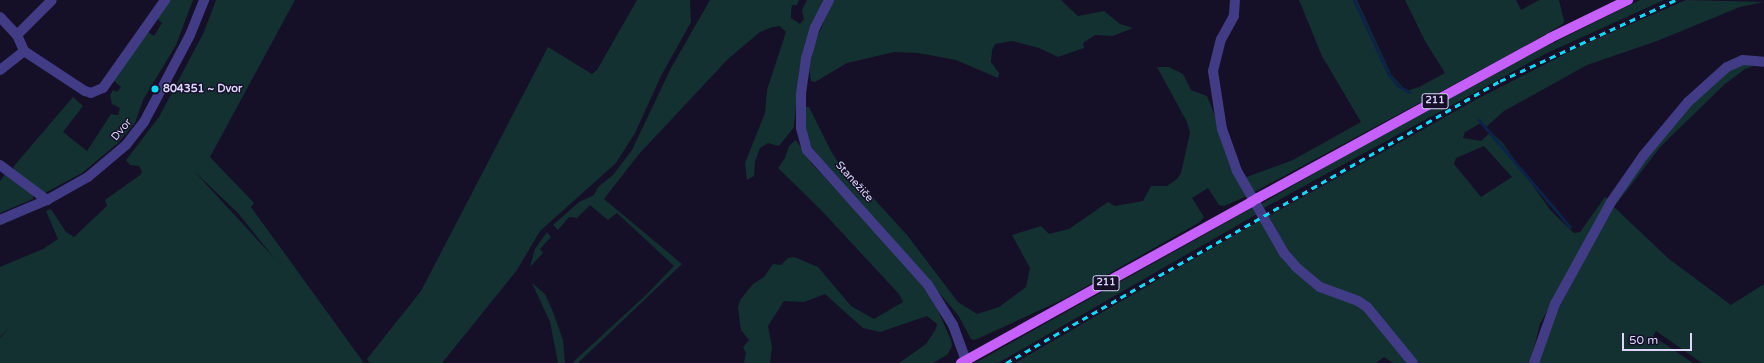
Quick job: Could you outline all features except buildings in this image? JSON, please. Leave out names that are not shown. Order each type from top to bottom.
[{"type":"main road","name":"211","points":[[964,362],[1612,3],[1628,0]]},
{"type":"street","points":[[41,11],[42,0]]},
{"type":"street","points":[[17,35],[52,0]]},
{"type":"street","points":[[0,17],[17,35],[24,51],[85,91],[99,92],[165,0]]},
{"type":"street","name":"Dvor","points":[[0,220],[46,200],[100,169],[140,128],[190,35],[204,0]]},
{"type":"street","name":"Stanežiče","points":[[829,0],[816,27],[805,63],[800,128],[807,150],[928,285],[953,324],[964,362]]},
{"type":"street","points":[[1235,0],[1234,16],[1221,39],[1213,71],[1222,129],[1237,171],[1284,253],[1296,267],[1320,287],[1358,301],[1367,307],[1413,363]]},
{"type":"street","points":[[0,70],[24,51]]},
{"type":"street","points":[[1534,363],[1556,304],[1611,202],[1643,156],[1688,102],[1727,68],[1743,60],[1764,62]]},
{"type":"street","points":[[4,168],[46,200]]},
{"type":"green space","points":[[168,0],[193,0],[176,45],[143,100],[135,123],[118,143],[82,173],[43,194],[14,172],[14,166],[73,97],[83,106],[63,132],[87,151],[111,114],[118,115],[120,108],[112,104],[110,95],[113,90],[117,92],[121,87],[113,80],[148,32],[154,36],[162,23],[157,19]]},
{"type":"green space","points":[[216,0],[295,0],[210,157],[254,203],[251,207],[364,363],[0,363],[0,338],[11,326],[0,337],[0,267],[43,249],[58,239],[46,211],[51,209],[66,232],[74,237],[107,206],[105,200],[140,175],[142,172],[139,166],[130,165],[126,160],[159,117],[204,32]],"holes":[[[194,171],[238,213],[275,259]]]},
{"type":"green space","points":[[637,0],[690,0],[691,22],[661,76],[635,133],[616,163],[540,231],[517,270],[442,363],[370,363],[367,359],[421,291],[548,47],[592,74],[597,70]]},
{"type":"green space","points":[[710,0],[799,0],[797,5],[792,5],[791,18],[800,24],[804,19],[802,10],[807,0],[823,0],[807,40],[799,70],[794,127],[779,146],[768,143],[760,148],[755,162],[754,176],[747,180],[745,163],[765,113],[767,90],[786,32],[780,26],[772,27],[760,32],[728,59],[639,154],[604,199],[682,264],[578,363],[572,363],[647,294],[674,266],[617,213],[608,220],[590,205],[577,218],[569,217],[558,230],[553,225],[579,202],[594,195],[598,187],[613,175],[632,150],[671,68]]},
{"type":"green space","points":[[833,0],[1061,0],[1078,16],[1104,11],[1120,24],[1133,28],[1113,36],[1095,35],[1083,43],[1084,48],[1058,57],[1039,48],[1012,41],[995,44],[992,50],[991,62],[999,73],[998,78],[956,60],[918,53],[894,52],[847,63],[815,82],[811,81],[809,68],[814,45]]},
{"type":"green space","points":[[1299,0],[1357,0],[1391,74],[1406,91],[1419,87],[1445,73],[1425,41],[1405,0],[1516,0],[1521,10],[1539,0],[1559,0],[1564,21],[1563,24],[1525,46],[1254,192],[1244,178],[1293,160],[1361,122],[1322,56]]},
{"type":"green space","points":[[1640,0],[1664,0],[1545,54],[1264,208],[1261,204],[1350,153],[1541,49]]},
{"type":"green space","points":[[1686,0],[1764,2],[1740,7],[1657,41],[1587,65],[1504,111],[1486,127],[1481,123],[1465,132],[1463,138],[1481,141],[1491,132],[1502,142],[1551,211],[1574,233],[1580,232],[1605,197],[1609,199],[1540,324],[1530,363],[1417,363],[1382,319],[1315,281],[1287,250],[1269,216],[1477,99],[1583,45]],"holes":[[[1484,146],[1512,177],[1481,197],[1454,164],[1456,158]]]},
{"type":"green space","points":[[1742,64],[1754,66],[1745,69],[1725,84],[1661,146],[1614,207],[1626,186],[1682,113],[1728,72]]},
{"type":"green space","points":[[1157,67],[1169,67],[1183,74],[1191,90],[1207,96],[1247,196],[1224,206],[1219,205],[1208,188],[1192,198],[1204,217],[1200,222],[1064,299],[975,340],[971,339],[958,315],[814,151],[808,141],[804,115],[806,107],[809,107],[832,153],[843,169],[864,188],[907,235],[958,302],[977,314],[999,307],[1026,287],[1030,268],[1012,235],[1041,226],[1049,234],[1069,229],[1108,202],[1115,206],[1143,201],[1151,186],[1167,186],[1177,179],[1181,173],[1190,133],[1187,122]]},
{"type":"green space","points":[[796,140],[812,164],[904,263],[925,289],[936,306],[951,340],[952,346],[948,354],[933,363],[899,363],[926,344],[936,329],[937,324],[927,316],[880,332],[863,328],[825,294],[804,302],[784,301],[768,326],[772,347],[770,363],[744,363],[746,353],[743,347],[749,340],[741,330],[738,308],[740,300],[753,284],[764,277],[773,264],[781,265],[788,258],[794,257],[818,267],[851,306],[874,319],[903,302],[899,294],[821,210],[778,168],[785,158],[789,146]]},
{"type":"green space","points":[[6,173],[33,193],[33,199],[0,213],[0,181]]},
{"type":"green space","points":[[1254,207],[1257,214],[998,363],[975,363]]},
{"type":"green space","points":[[1614,207],[1669,259],[1731,305],[1764,284],[1764,363],[1702,363],[1656,331],[1653,336],[1693,363],[1537,363],[1555,316],[1573,279]]},
{"type":"green space","points":[[1261,220],[1291,266],[1312,287],[1360,306],[1376,322],[1407,363],[1393,363],[1384,357],[1376,363],[1015,363]]},
{"type":"green space","points":[[547,232],[551,237],[540,249],[543,253],[530,267],[535,249]]},
{"type":"green space","points":[[532,283],[545,294],[553,312],[563,340],[565,363],[558,363],[550,322]]},
{"type":"waterway","points":[[1354,0],[1388,73],[1397,85],[1409,92]]},
{"type":"waterway","points":[[1479,120],[1570,227]]},
{"type":"railway","points":[[1006,363],[1500,81],[1675,0]]},
{"type":"place","name":"804351 ~ Dvor","points":[[155,89]]}]
